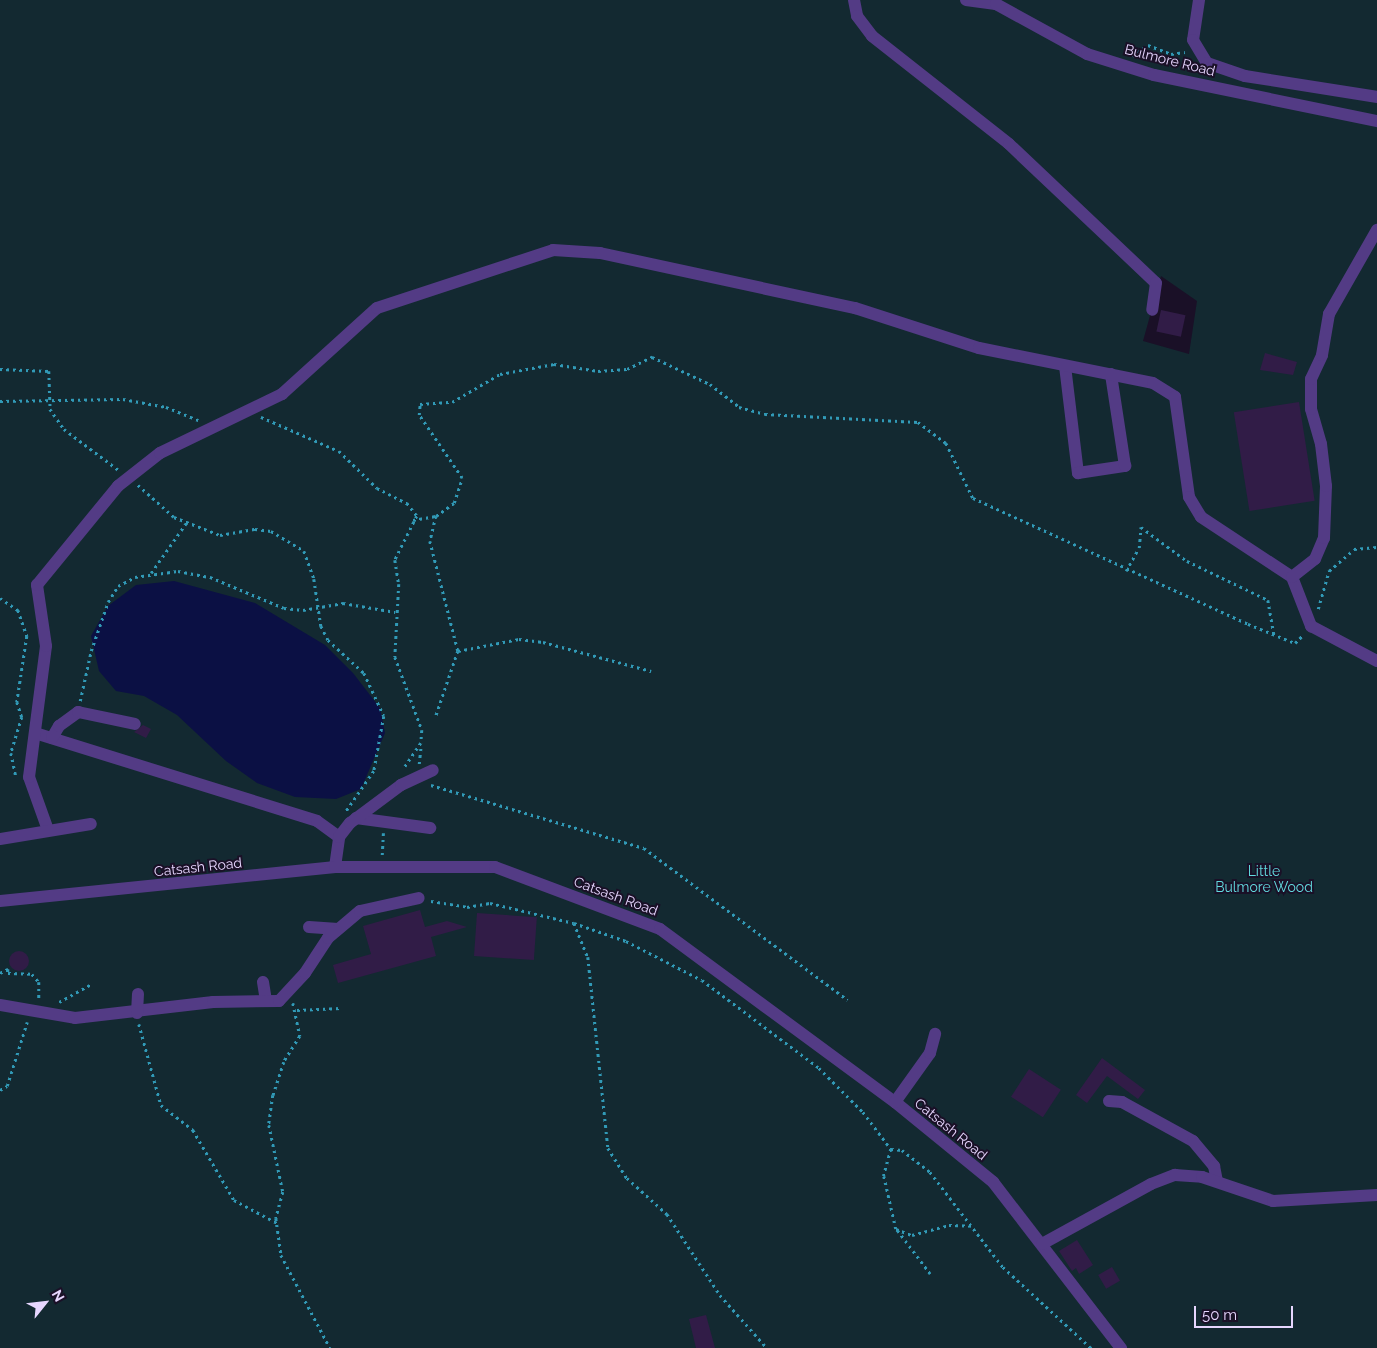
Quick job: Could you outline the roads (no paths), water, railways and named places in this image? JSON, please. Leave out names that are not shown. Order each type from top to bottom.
[{"type":"street","points":[[854,0],[857,16],[872,36],[1009,144],[1156,283],[1152,310]]},
{"type":"street","name":"Bulmore Road","points":[[966,0],[996,4],[1087,54],[1126,66],[1377,121]]},
{"type":"street","points":[[1199,0],[1193,40],[1196,48],[1207,63],[1245,76],[1377,97]]},
{"type":"street","points":[[1292,576],[1315,559],[1324,538],[1326,486],[1321,444],[1310,409],[1311,379],[1322,355],[1329,314],[1377,230]]},
{"type":"street","points":[[48,830],[29,777],[46,646],[37,585],[129,478],[160,454],[216,429],[282,394],[377,308],[553,250],[646,259],[855,308],[979,348],[1153,383],[1175,397],[1189,498],[1201,516],[1292,576],[1311,626],[1377,661]]},
{"type":"street","points":[[1065,366],[1078,473],[1124,466],[1111,374]]},
{"type":"street","points":[[52,738],[59,726],[78,712],[134,724]]},
{"type":"street","points":[[35,733],[316,821],[339,837]]},
{"type":"street","points":[[335,866],[339,837],[353,820],[401,785],[428,773]]},
{"type":"street","points":[[353,820],[430,828]]},
{"type":"street","points":[[0,839],[91,824]]},
{"type":"street","name":"Catsash Road","points":[[0,902],[335,866],[496,868],[660,929],[895,1102],[992,1182],[1121,1348]]},
{"type":"street","points":[[0,1005],[30,1012],[74,1018],[137,1013],[213,1002],[279,1001],[338,929],[360,911],[419,898]]},
{"type":"street","points":[[309,927],[338,929]]},
{"type":"street","points":[[263,982],[266,1001]]},
{"type":"street","points":[[137,1013],[138,994]]},
{"type":"street","points":[[895,1102],[926,1058],[935,1034]]},
{"type":"street","points":[[1109,1101],[1122,1102],[1193,1141],[1214,1166],[1217,1181]]},
{"type":"street","points":[[1042,1244],[1151,1184],[1176,1175],[1217,1181],[1273,1201],[1377,1195]]},
{"type":"park label","name":"Little Bulmore Wood","points":[[1264,880]]}]
